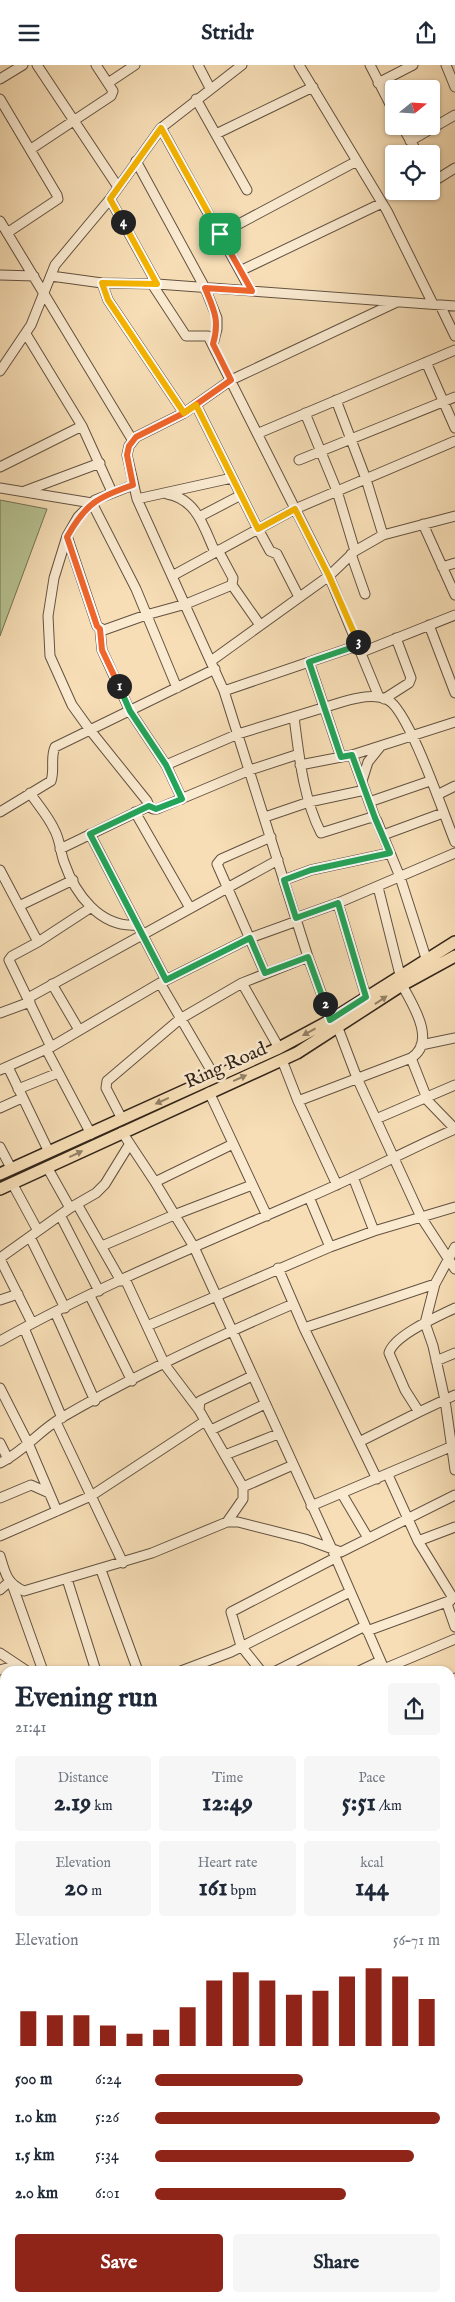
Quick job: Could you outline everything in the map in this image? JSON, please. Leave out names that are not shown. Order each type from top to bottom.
[{"type":"main road","name":"Ring Road","points":[[0,1189],[282,1060],[401,980],[426,958],[455,942]]},
{"type":"main road","name":"Ring Road","points":[[0,1174],[334,1024],[366,997],[455,956]]},
{"type":"street","points":[[0,79],[13,68],[22,65]]},
{"type":"street","points":[[37,65],[118,187]]},
{"type":"street","points":[[31,149],[111,96],[113,91],[96,65]]},
{"type":"street","points":[[108,83],[135,65]]},
{"type":"street","points":[[198,65],[210,88]]},
{"type":"street","points":[[1,367],[26,334],[55,265],[110,199],[161,128],[242,65]]},
{"type":"street","points":[[299,65],[358,161],[455,336]]},
{"type":"street","points":[[370,65],[385,96]]},
{"type":"street","points":[[378,83],[413,65]]},
{"type":"street","points":[[446,65],[455,87]]},
{"type":"street","points":[[216,134],[313,87]]},
{"type":"street","points":[[0,99],[31,149],[58,199],[5,235]]},
{"type":"street","points":[[196,99],[248,190]]},
{"type":"street","points":[[410,141],[455,115]]},
{"type":"street","points":[[161,128],[252,291]]},
{"type":"street","points":[[407,135],[412,145]]},
{"type":"street","points":[[136,161],[205,288],[217,318],[217,329],[213,344]]},
{"type":"street","points":[[220,234],[358,161]]},
{"type":"street","points":[[440,177],[455,168]]},
{"type":"street","points":[[110,199],[155,284],[186,336],[208,336],[213,344],[329,576],[382,698]]},
{"type":"street","points":[[240,271],[382,203]]},
{"type":"street","points":[[0,221],[5,235],[44,292],[133,441]]},
{"type":"street","points":[[0,275],[34,276]]},
{"type":"street","points":[[51,276],[102,283],[155,284],[455,306]]},
{"type":"street","points":[[102,283],[108,300],[184,413]]},
{"type":"street","points":[[396,301],[231,380],[184,413],[136,437],[129,446],[127,455],[137,499],[224,691],[308,957],[334,1024],[392,1158],[421,1217],[455,1269]]},
{"type":"street","points":[[26,334],[82,426],[112,492]]},
{"type":"street","points":[[259,433],[455,350]]},
{"type":"street","points":[[426,362],[455,428]]},
{"type":"street","points":[[299,460],[455,397]]},
{"type":"street","points":[[336,400],[366,479],[383,535]]},
{"type":"street","points":[[196,405],[258,529],[270,551],[277,554],[299,597]]},
{"type":"street","points":[[305,413],[337,491],[365,594]]},
{"type":"street","points":[[0,467],[82,426]]},
{"type":"street","points":[[172,576],[295,509],[455,441]]},
{"type":"street","points":[[24,492],[100,463]]},
{"type":"street","points":[[137,499],[232,478]]},
{"type":"street","points":[[133,485],[112,492],[92,503],[78,517],[67,537],[54,578],[50,606],[50,656],[72,705],[149,806],[156,809],[250,769],[299,754]]},
{"type":"street","points":[[0,488],[92,503]]},
{"type":"street","points":[[162,494],[178,496],[190,503],[233,578],[232,585],[260,625]]},
{"type":"street","points":[[199,517],[241,495]]},
{"type":"street","points":[[92,503],[136,589],[177,688]]},
{"type":"street","points":[[0,812],[51,781],[54,772],[52,754],[55,747],[177,688],[213,665],[260,625],[329,576],[353,552],[383,535],[455,516]]},
{"type":"street","points":[[423,524],[455,595]]},
{"type":"street","points":[[67,537],[97,626],[100,629],[102,650],[130,711],[166,765],[182,799]]},
{"type":"street","points":[[442,567],[455,563]]},
{"type":"street","points":[[100,629],[104,630],[146,615],[186,604],[232,585]]},
{"type":"street","points":[[224,691],[309,662],[396,638],[455,615]]},
{"type":"street","points":[[429,625],[455,693]]},
{"type":"street","points":[[382,698],[410,683],[411,678],[396,638]]},
{"type":"street","points":[[309,662],[341,757]]},
{"type":"street","points":[[166,765],[238,734],[325,707],[359,697],[382,698],[389,700],[400,713],[413,737],[455,842]]},
{"type":"street","points":[[294,717],[300,765],[321,833],[375,818]]},
{"type":"street","points":[[300,765],[352,755],[455,722]]},
{"type":"street","points":[[364,786],[368,762],[380,747]]},
{"type":"street","points":[[352,755],[375,818],[400,877],[426,958]]},
{"type":"street","points":[[369,802],[430,781]]},
{"type":"street","points":[[265,817],[364,786]]},
{"type":"street","points":[[437,795],[455,786]]},
{"type":"street","points":[[30,793],[54,827],[64,864],[90,908],[115,923],[128,926],[137,925]]},
{"type":"street","points":[[60,849],[149,806]]},
{"type":"street","points":[[135,812],[190,908]]},
{"type":"street","points":[[383,835],[443,813]]},
{"type":"street","points":[[90,834],[142,933],[180,1019],[215,1077]]},
{"type":"street","points":[[265,973],[217,864],[221,859],[271,837]]},
{"type":"street","points":[[284,880],[311,870],[390,853]]},
{"type":"street","points":[[49,1152],[20,1093],[4,1068],[49,1048],[163,981],[250,938],[378,887],[455,853]]},
{"type":"street","points":[[0,1013],[29,1000],[52,984],[142,933],[278,860]]},
{"type":"street","points":[[0,870],[38,942]]},
{"type":"street","points":[[19,906],[73,880]]},
{"type":"street","points":[[298,1101],[411,1058],[418,1053],[421,1045],[423,1032],[414,1006],[401,980],[378,887]]},
{"type":"street","points":[[338,903],[366,997]]},
{"type":"street","points":[[90,908],[9,960],[29,1000],[58,1073],[91,1134]]},
{"type":"street","points":[[122,1119],[106,1084],[180,1019],[242,983],[308,957]]},
{"type":"street","points":[[242,983],[279,1048]]},
{"type":"street","points":[[52,984],[79,1030]]},
{"type":"street","points":[[421,1045],[455,1038]]},
{"type":"street","points":[[0,1341],[90,1295],[194,1247],[337,1185],[454,1125],[427,1098],[411,1058]]},
{"type":"street","points":[[282,1060],[298,1101],[337,1185]]},
{"type":"street","points":[[0,1108],[20,1093],[58,1073]]},
{"type":"street","points":[[376,1119],[455,1085]]},
{"type":"street","points":[[209,1092],[267,1215]]},
{"type":"street","points":[[122,1132],[194,1247],[383,1666]]},
{"type":"street","points":[[155,1182],[233,1144]]},
{"type":"street","points":[[32,1323],[1,1262],[60,1215],[96,1193],[105,1184],[129,1145]]},
{"type":"street","points":[[0,1147],[11,1168]]},
{"type":"street","points":[[47,1167],[102,1246],[123,1280],[165,1365],[199,1410],[243,1487],[243,1499],[227,1522]]},
{"type":"street","points":[[353,1177],[374,1231]]},
{"type":"street","points":[[12,1183],[38,1231]]},
{"type":"street","points":[[102,1246],[174,1215],[252,1185]]},
{"type":"street","points":[[309,1197],[330,1247]]},
{"type":"street","points":[[147,1326],[330,1247],[374,1231],[455,1208]]},
{"type":"street","points":[[60,1215],[100,1291]]},
{"type":"street","points":[[30,1237],[65,1307]]},
{"type":"street","points":[[455,1247],[435,1284],[425,1323],[436,1361],[454,1445],[455,1468]]},
{"type":"street","points":[[278,1268],[304,1328],[377,1479]]},
{"type":"street","points":[[304,1328],[435,1284]]},
{"type":"street","points":[[0,1300],[18,1294]]},
{"type":"street","points":[[90,1295],[132,1381]]},
{"type":"street","points":[[0,1443],[4,1461],[59,1420],[232,1330],[293,1304]]},
{"type":"street","points":[[419,1412],[405,1389],[389,1353],[395,1343],[425,1323],[455,1308]]},
{"type":"street","points":[[56,1312],[95,1401]]},
{"type":"street","points":[[24,1328],[59,1420],[91,1496],[123,1563]]},
{"type":"street","points":[[436,1361],[455,1353]]},
{"type":"street","points":[[199,1410],[200,1401],[252,1376]]},
{"type":"street","points":[[0,1388],[28,1443],[57,1511]]},
{"type":"street","points":[[359,1442],[455,1395]]},
{"type":"street","points":[[211,1430],[265,1404]]},
{"type":"street","points":[[0,1536],[91,1496],[205,1421]]},
{"type":"street","points":[[225,1455],[278,1434]]},
{"type":"street","points":[[311,1506],[388,1475],[454,1445]]},
{"type":"street","points":[[31,1485],[36,1463]]},
{"type":"street","points":[[243,1487],[292,1465]]},
{"type":"street","points":[[388,1475],[406,1518],[452,1599]]},
{"type":"street","points":[[0,1498],[31,1485],[49,1493]]},
{"type":"street","points":[[342,1493],[368,1538]]},
{"type":"street","points":[[11,1584],[24,1591],[123,1563],[227,1522],[251,1525],[330,1547],[341,1552],[455,1495]]},
{"type":"street","points":[[418,1541],[455,1527]]},
{"type":"street","points":[[0,1556],[41,1666]]},
{"type":"street","points":[[257,1666],[241,1647],[231,1617],[233,1609],[335,1558]]},
{"type":"street","points":[[101,1569],[136,1666]]},
{"type":"street","points":[[67,1579],[94,1666]]},
{"type":"street","points":[[0,1590],[11,1584]]},
{"type":"street","points":[[194,1666],[241,1647],[350,1591]]},
{"type":"street","points":[[452,1599],[448,1607],[455,1627]]},
{"type":"street","points":[[286,1666],[366,1628],[452,1599]]},
{"type":"street","points":[[386,1666],[455,1639]]},
{"type":"street","points":[[0,1653],[18,1665]]},
{"type":"green space","points":[[0,500],[47,509],[0,636]]},
{"type":"route","points":[[220,234],[161,128],[110,199],[157,284],[102,283],[108,300],[184,413],[196,405],[258,529],[295,509],[329,576],[359,645],[309,662],[341,757],[352,755],[390,853],[311,870],[284,880],[296,918],[338,903],[366,997],[330,1020],[308,957],[265,973],[250,938],[166,980],[90,834],[149,806],[156,809],[182,799],[166,765],[130,711],[102,650],[100,629],[97,626],[67,537],[78,517],[96,500],[133,485],[127,455],[129,446],[136,437],[184,413],[231,380],[213,344],[217,329],[217,318],[205,288],[252,291],[220,234]]}]
